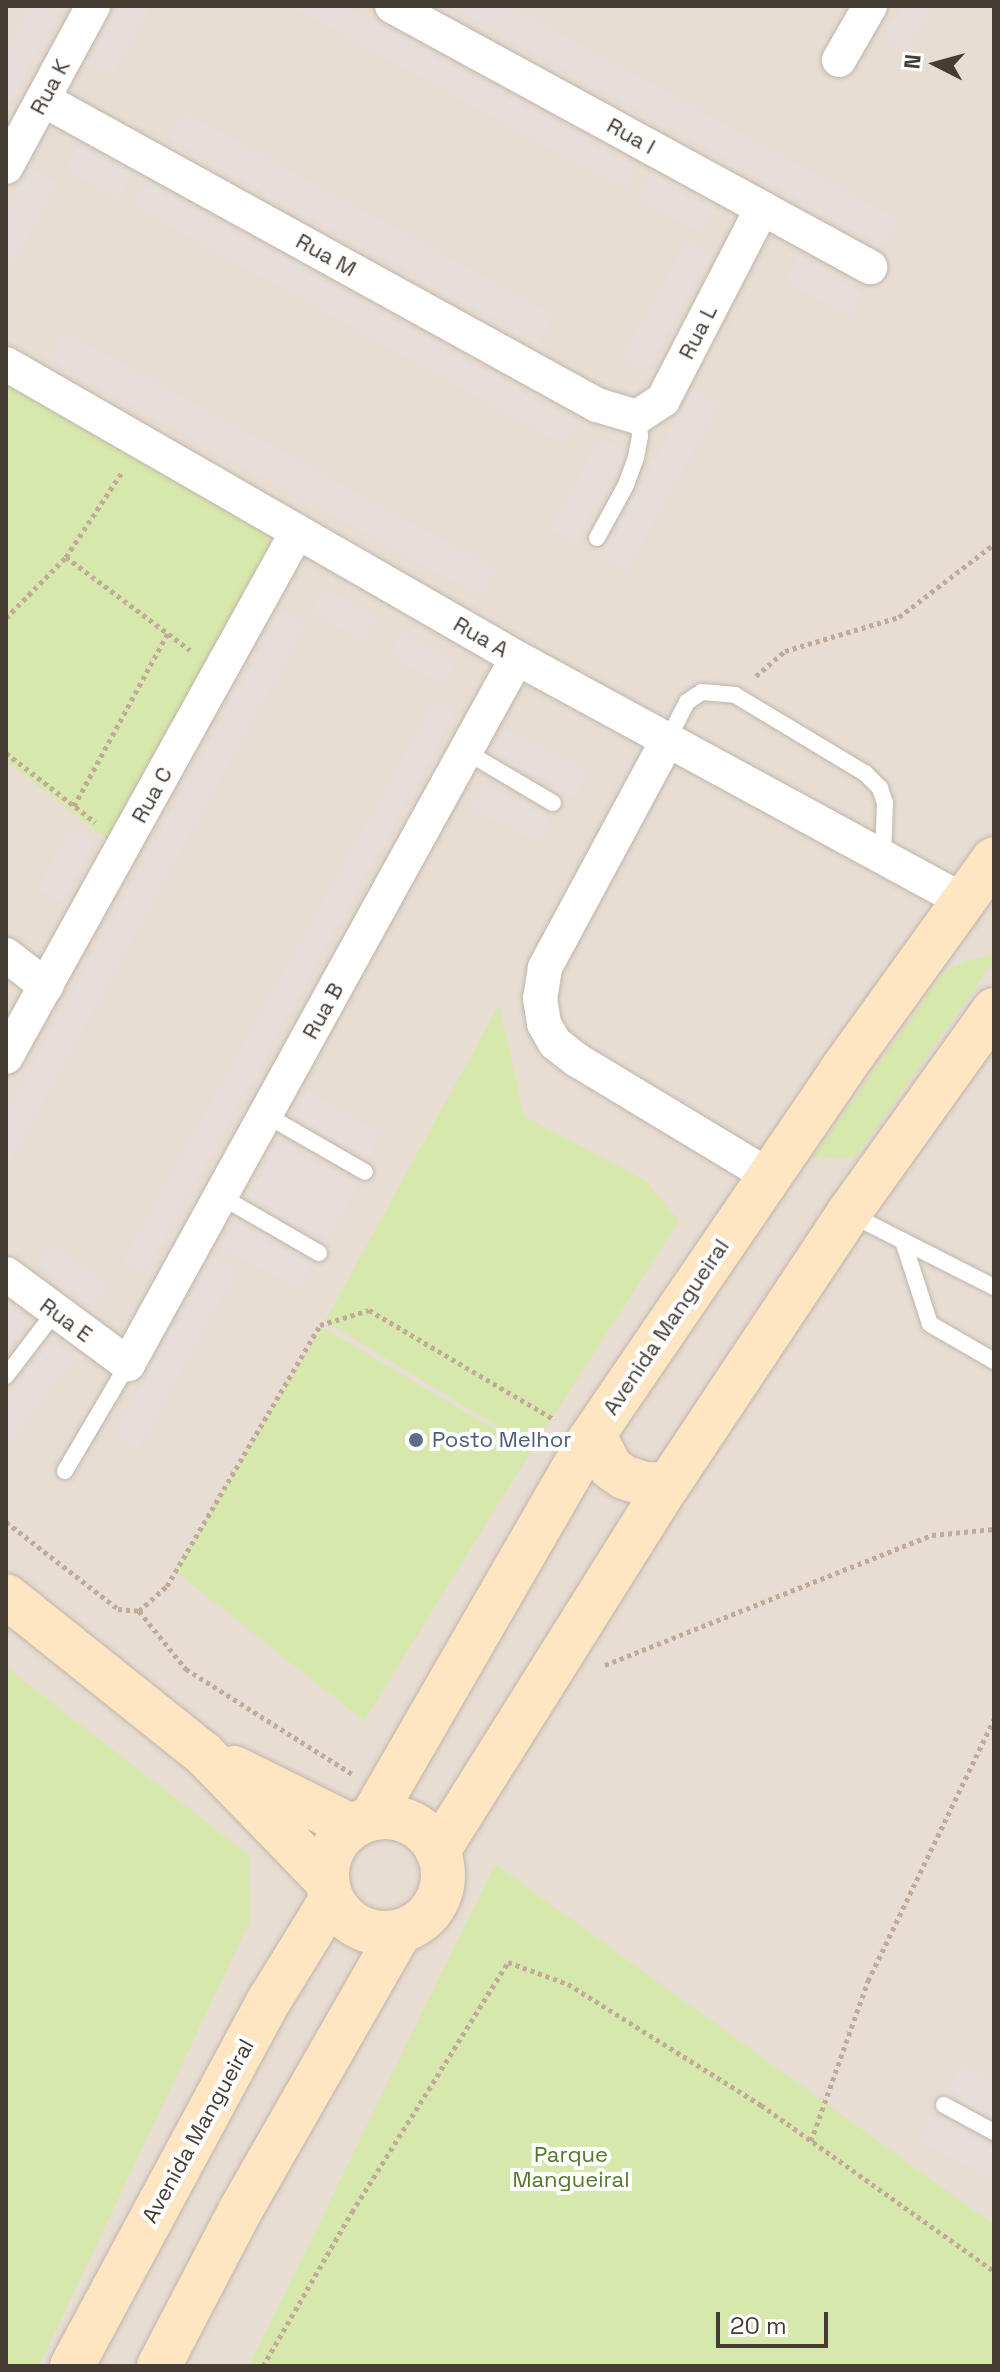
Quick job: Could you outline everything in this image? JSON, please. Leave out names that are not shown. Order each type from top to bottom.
[{"type":"street","name":"Rua K","points":[[6,167],[93,6]]},
{"type":"street","name":"Rua I","points":[[392,6],[870,267]]},
{"type":"street","points":[[839,60],[870,6]]},
{"type":"street","name":"Rua M","points":[[44,100],[622,414]]},
{"type":"street","name":"Rua L","points":[[622,414],[663,400],[762,208]]},
{"type":"street","name":"Rua A","points":[[6,364],[517,658],[962,900]]},
{"type":"street","name":"Rua C","points":[[6,1057],[297,532]]},
{"type":"street","name":"Rua B","points":[[128,1364],[517,658]]},
{"type":"street","points":[[667,741],[545,968],[540,998],[544,1024],[555,1043],[577,1060],[769,1176]]},
{"type":"street","name":"Avenida Mangueiral","points":[[369,1813],[592,1438],[769,1176],[994,859]]},
{"type":"street","points":[[6,955],[46,986]]},
{"type":"street","points":[[438,1851],[668,1485],[848,1214],[994,1010]]},
{"type":"street","name":"Rua E","points":[[6,1274],[128,1364]]},
{"type":"street","points":[[592,1438],[611,1468],[624,1477],[644,1484],[668,1485]]},
{"type":"street","points":[[6,1596],[203,1753],[328,1890],[343,1917],[359,1929],[379,1934],[400,1932],[418,1923],[432,1909],[441,1891],[443,1870],[438,1851],[427,1833],[410,1821],[369,1813],[203,1753]]},
{"type":"street","points":[[328,1890],[328,1860],[337,1841],[369,1813]]},
{"type":"street","name":"Avenida Mangueiral","points":[[72,2366],[328,1890]]},
{"type":"street","points":[[159,2366],[240,2211],[400,1932]]},
{"type":"lane","points":[[597,538],[626,485],[636,457],[640,436],[622,414]]},
{"type":"lane","points":[[667,741],[687,702],[702,692],[735,695],[865,773],[880,788],[885,803],[883,855]]},
{"type":"lane","points":[[465,751],[553,803]]},
{"type":"lane","points":[[266,1115],[365,1172]]},
{"type":"lane","points":[[222,1197],[319,1253]]},
{"type":"lane","points":[[848,1214],[994,1287]]},
{"type":"lane","points":[[903,1241],[930,1324],[994,1361]]},
{"type":"lane","points":[[6,1376],[55,1312]]},
{"type":"lane","points":[[65,1471],[128,1364]]},
{"type":"lane","points":[[944,2105],[994,2132]]},
{"type":"path","points":[[6,618],[66,557],[142,442]]},
{"type":"path","points":[[735,695],[785,651],[899,617],[994,544]]},
{"type":"path","points":[[66,557],[199,657]]},
{"type":"path","points":[[74,806],[168,633]]},
{"type":"path","points":[[6,753],[124,846]]},
{"type":"path","points":[[139,1611],[167,1586],[320,1325],[369,1310],[592,1438]]},
{"type":"path","points":[[6,1522],[118,1609],[139,1611],[186,1669],[369,1813]]},
{"type":"path","points":[[597,1668],[932,1535],[994,1529]]},
{"type":"path","points":[[811,2141],[868,1981],[994,1719]]},
{"type":"path","points":[[263,2366],[352,2212],[508,1962],[568,1984],[811,2141],[994,2271]]},
{"type":"shaded area","points":[[6,6],[994,6],[994,2366],[6,2366]]},
{"type":"shaded area","points":[[30,6],[63,6],[6,108],[6,49]]},
{"type":"shaded area","points":[[119,6],[151,6],[112,77],[88,63]]},
{"type":"shaded area","points":[[291,6],[345,6],[637,168],[624,190]]},
{"type":"shaded area","points":[[449,6],[511,6],[899,220],[884,247]]},
{"type":"shaded area","points":[[903,6],[933,6],[907,51],[885,38]]},
{"type":"shaded area","points":[[184,112],[554,315],[538,344],[169,140]]},
{"type":"shaded area","points":[[78,146],[131,176],[118,200],[65,169]]},
{"type":"shaded area","points":[[29,168],[58,183],[6,278],[6,210]]},
{"type":"shaded area","points":[[648,174],[713,209],[701,233],[636,198]]},
{"type":"shaded area","points":[[146,182],[578,423],[565,446],[133,206]]},
{"type":"shaded area","points":[[687,240],[712,254],[645,372],[621,358]]},
{"type":"shaded area","points":[[798,256],[863,292],[849,317],[784,281]]},
{"type":"shaded area","points":[[63,331],[496,569],[481,597],[48,360]]},
{"type":"shaded area","points":[[694,389],[720,404],[627,571],[601,557]]},
{"type":"shaded area","points":[[600,437],[626,451],[576,543],[550,529]]},
{"type":"shaded area","points":[[325,587],[377,618],[363,642],[311,611]]},
{"type":"shaded area","points":[[282,610],[306,624],[6,1169],[6,1111]]},
{"type":"shaded area","points":[[403,631],[456,662],[443,686],[389,655]]},
{"type":"shaded area","points":[[435,699],[456,711],[144,1273],[122,1262]]},
{"type":"shaded area","points":[[505,728],[588,771],[574,798],[492,752]]},
{"type":"shaded area","points":[[484,783],[551,819],[538,843],[471,808]]},
{"type":"shaded area","points":[[70,827],[95,841],[61,903],[37,889]]},
{"type":"shaded area","points":[[307,1090],[381,1134],[368,1157],[293,1117]]},
{"type":"shaded area","points":[[278,1142],[358,1186],[327,1240],[248,1196]]},
{"type":"shaded area","points":[[234,1223],[312,1266],[299,1290],[220,1247]]},
{"type":"shaded area","points":[[53,1242],[110,1287],[93,1308],[36,1263]]},
{"type":"shaded area","points":[[213,1257],[237,1271],[138,1449],[113,1435]]},
{"type":"shaded area","points":[[6,1304],[28,1321],[6,1350]]},
{"type":"shaded area","points":[[52,1340],[75,1358],[11,1441],[6,1437],[6,1400]]},
{"type":"shaded area","points":[[962,2064],[994,2082],[994,2117],[947,2091]]},
{"type":"shaded area","points":[[934,2114],[994,2147],[994,2181],[920,2141]]},
{"type":"green space","points":[[6,381],[264,522],[273,551],[111,842],[6,761]]},
{"type":"green space","points":[[994,955],[994,961],[855,1158],[813,1157],[944,972],[966,960]]},
{"type":"green space","points":[[499,1005],[524,1116],[646,1181],[679,1221],[533,1448],[325,1321]]},
{"type":"green space","points":[[322,1327],[531,1451],[364,1721],[175,1571]]},
{"type":"green space","points":[[6,1667],[249,1855],[250,1921],[39,2366],[6,2366]]},
{"type":"green space","name":"Parque Mangueiral","points":[[495,1864],[994,2225],[994,2366],[249,2366]]},
{"type":"place","name":"Posto Melhor","points":[[416,1440]]}]
